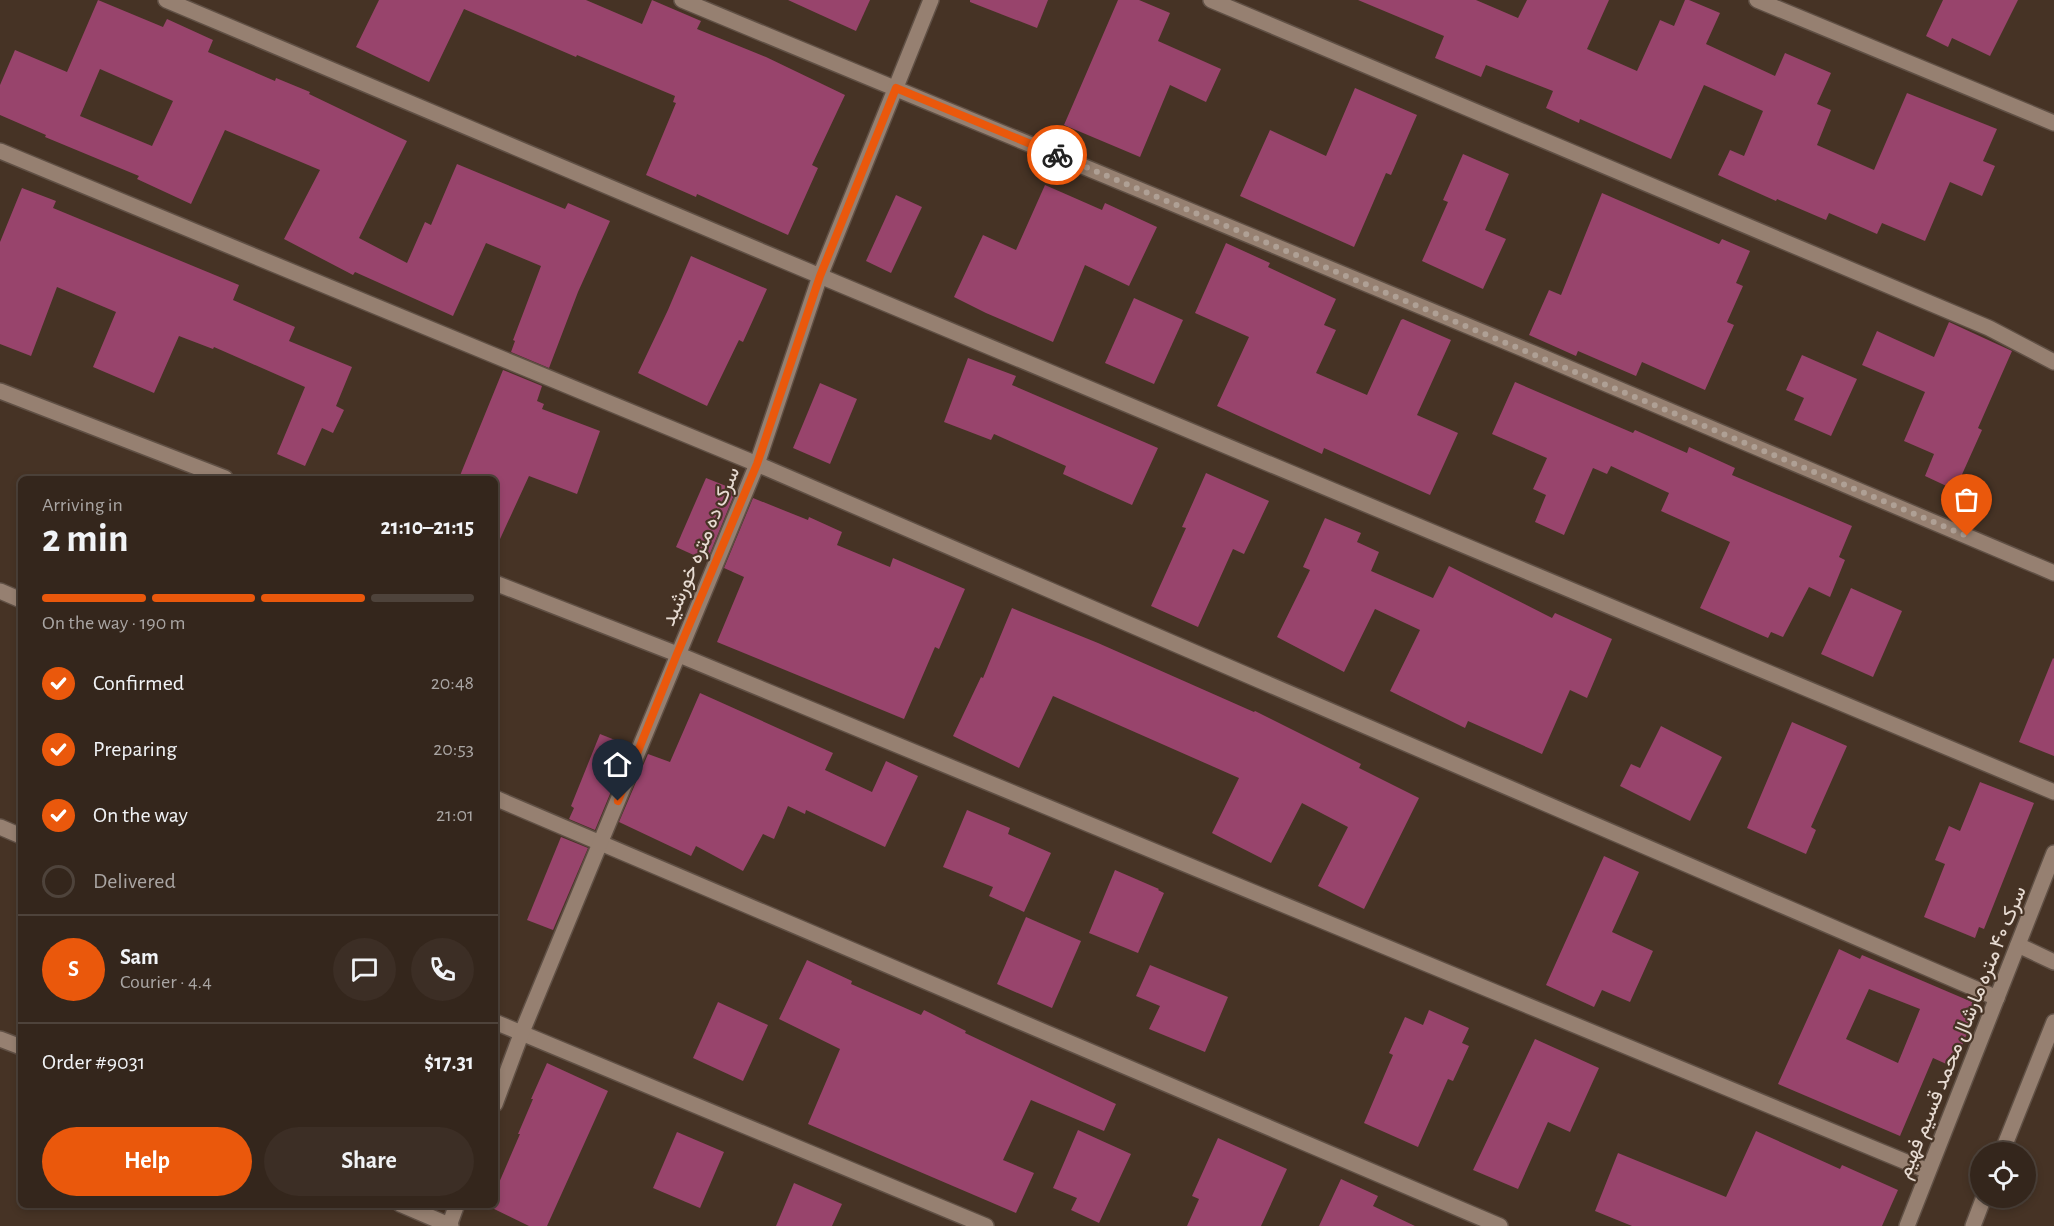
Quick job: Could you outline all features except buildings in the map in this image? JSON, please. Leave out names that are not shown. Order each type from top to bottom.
[{"type":"street","points":[[166,0],[2054,792]]},
{"type":"street","points":[[682,0],[2054,573]]},
{"type":"street","name":"سرک ده متره خورشید","points":[[498,1096],[522,1032],[757,464],[820,276],[931,0]]},
{"type":"street","points":[[1211,0],[1989,328],[2054,362]]},
{"type":"street","points":[[1757,0],[2054,123]]},
{"type":"street","points":[[0,151],[757,464],[1997,998]]},
{"type":"street","points":[[0,391],[220,476]]},
{"type":"street","points":[[498,584],[677,654],[1928,1171]]},
{"type":"street","points":[[0,591],[18,599]]},
{"type":"street","points":[[498,799],[1500,1226]]},
{"type":"street","points":[[0,827],[18,835]]},
{"type":"street","name":"سرک ۴۰ متره مارشال محمد قسیم فهیم","points":[[1907,1226],[2054,853]]},
{"type":"street","points":[[2018,945],[2054,962]]},
{"type":"street","points":[[2006,1142],[2054,1022]]},
{"type":"street","points":[[498,1023],[986,1226]]},
{"type":"street","points":[[0,1039],[18,1046]]},
{"type":"street","points":[[408,1208],[450,1226],[456,1208]]},
{"type":"street","points":[[1973,1226],[1980,1208]]},
{"type":"way so far","points":[[1057,155],[1967,536]]},
{"type":"route","points":[[618,801],[757,464],[820,276],[896,88],[1057,155]]}]
